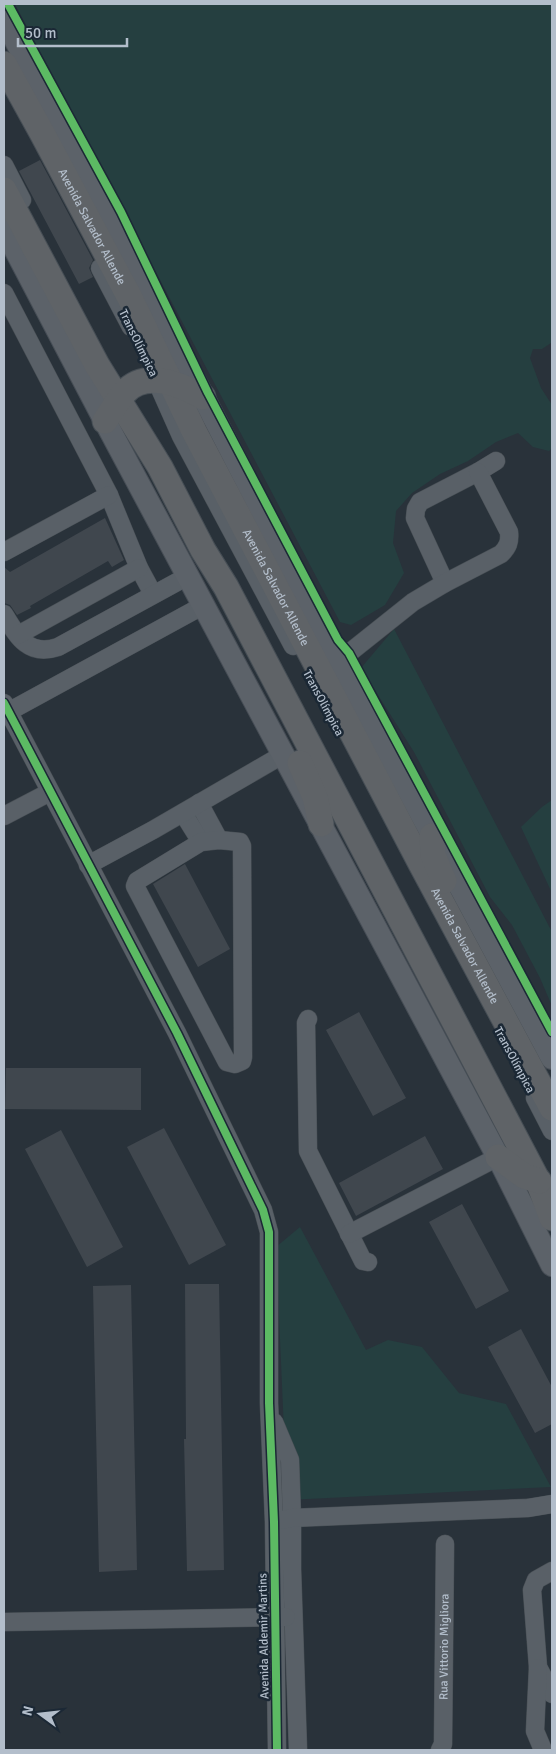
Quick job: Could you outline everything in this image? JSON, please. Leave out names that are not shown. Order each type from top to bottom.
[{"type":"highway","name":"Avenida Salvador Allende","points":[[4,64],[130,298],[162,381],[552,1108]]},
{"type":"highway","points":[[4,190],[73,321],[122,395],[203,550],[226,587],[548,1183],[552,1218]]},
{"type":"highway","points":[[105,422],[122,395],[142,382],[162,381],[185,387],[203,397]]},
{"type":"highway","points":[[226,587],[228,604],[315,797],[321,824]]},
{"type":"highway","points":[[432,836],[433,855],[505,1009],[510,1032]]},
{"type":"highway","points":[[498,1157],[524,1176],[548,1183]]},
{"type":"main road","name":"Avenida Salvador Allende","points":[[4,18],[339,661],[552,1058]]},
{"type":"main road","points":[[4,228],[105,422],[498,1157],[552,1265]]},
{"type":"street","name":"TransOlímpica","points":[[4,86],[138,340],[162,381],[185,445],[552,1131]]},
{"type":"street","name":"TransOlímpica","points":[[4,165],[112,369],[122,395],[173,467],[310,729],[505,1094],[548,1183]]},
{"type":"street","points":[[4,293],[110,495],[139,568],[153,594]]},
{"type":"street","points":[[445,583],[415,518],[416,509],[420,502],[496,461]]},
{"type":"street","points":[[339,661],[413,602],[445,583],[502,554],[507,548],[510,540],[509,532],[478,472]]},
{"type":"street","points":[[4,552],[110,495]]},
{"type":"street","points":[[18,636],[139,568]]},
{"type":"street","points":[[4,614],[18,636],[30,647],[36,650],[48,651],[188,576]]},
{"type":"street","points":[[204,605],[6,708],[177,1033],[267,1220],[269,1232],[269,1403],[273,1420],[290,1460],[298,1750]]},
{"type":"street","points":[[88,864],[183,813],[284,754]]},
{"type":"street","points":[[4,816],[50,792]]},
{"type":"street","points":[[199,803],[219,840]]},
{"type":"street","points":[[183,813],[202,842]]},
{"type":"street","points":[[219,840],[233,840],[240,842],[242,846],[244,1057],[242,1061],[235,1064],[227,1062],[135,886],[137,881],[202,842],[219,840]]},
{"type":"street","points":[[308,1019],[306,1023],[308,1151],[348,1234],[363,1261],[368,1262]]},
{"type":"street","points":[[348,1234],[498,1157]]},
{"type":"street","name":"Avenida Aldemir Martins","points":[[269,1403],[274,1522],[277,1750]]},
{"type":"street","points":[[274,1522],[292,1518],[528,1508],[552,1504]]},
{"type":"street","name":"Rua Vittorio Migliora","points":[[440,1750],[443,1744],[445,1544]]},
{"type":"street","points":[[543,1750],[535,1731],[538,1667],[532,1590],[536,1580],[552,1571]]},
{"type":"street","name":"Avenida Aldemir Martins","points":[[4,1622],[293,1617]]},
{"type":"street","points":[[538,1667],[552,1694]]},
{"type":"green space","points":[[15,4],[549,4],[552,6],[552,337],[551,343],[542,349],[533,349],[530,358],[541,388],[552,405],[552,448],[549,451],[533,447],[518,433],[496,442],[468,461],[440,474],[412,493],[396,511],[393,543],[404,573],[385,605],[351,625],[340,622]]},
{"type":"green space","points":[[394,629],[552,932],[552,1006],[540,978],[512,925],[490,897],[414,752],[361,668]]},
{"type":"green space","points":[[552,800],[552,893],[521,827]]},
{"type":"green space","points":[[300,1227],[366,1350],[388,1340],[422,1347],[459,1393],[506,1404],[551,1487],[287,1500],[276,1247]]},
{"type":"building","points":[[40,160],[93,260],[89,268],[93,277],[79,284],[19,171]]},
{"type":"building","points":[[105,518],[124,560],[112,567],[108,561],[17,615],[10,605],[4,603],[4,567],[10,572]]},
{"type":"building","points":[[185,864],[230,949],[198,967],[153,884]]},
{"type":"building","points":[[359,1012],[406,1098],[373,1116],[326,1030]]},
{"type":"building","points":[[6,1068],[141,1068],[141,1110],[5,1109]]},
{"type":"building","points":[[164,1128],[226,1245],[189,1265],[127,1147]]},
{"type":"building","points":[[61,1130],[123,1247],[87,1267],[25,1149]]},
{"type":"building","points":[[425,1136],[443,1169],[356,1216],[339,1183]]},
{"type":"building","points":[[462,1204],[509,1291],[476,1309],[429,1222]]},
{"type":"building","points":[[185,1284],[219,1284],[224,1570],[187,1571],[184,1439],[186,1439]]},
{"type":"building","points":[[131,1285],[137,1570],[99,1572],[93,1286]]},
{"type":"building","points":[[521,1329],[552,1387],[552,1424],[535,1433],[488,1347]]},
{"type":"cycle path","points":[[8,4],[121,212],[208,393],[338,640],[349,653],[552,1032]]},
{"type":"cycle path","points":[[4,703],[177,1033],[263,1210],[269,1232],[269,1403],[274,1522],[277,1750]]}]
